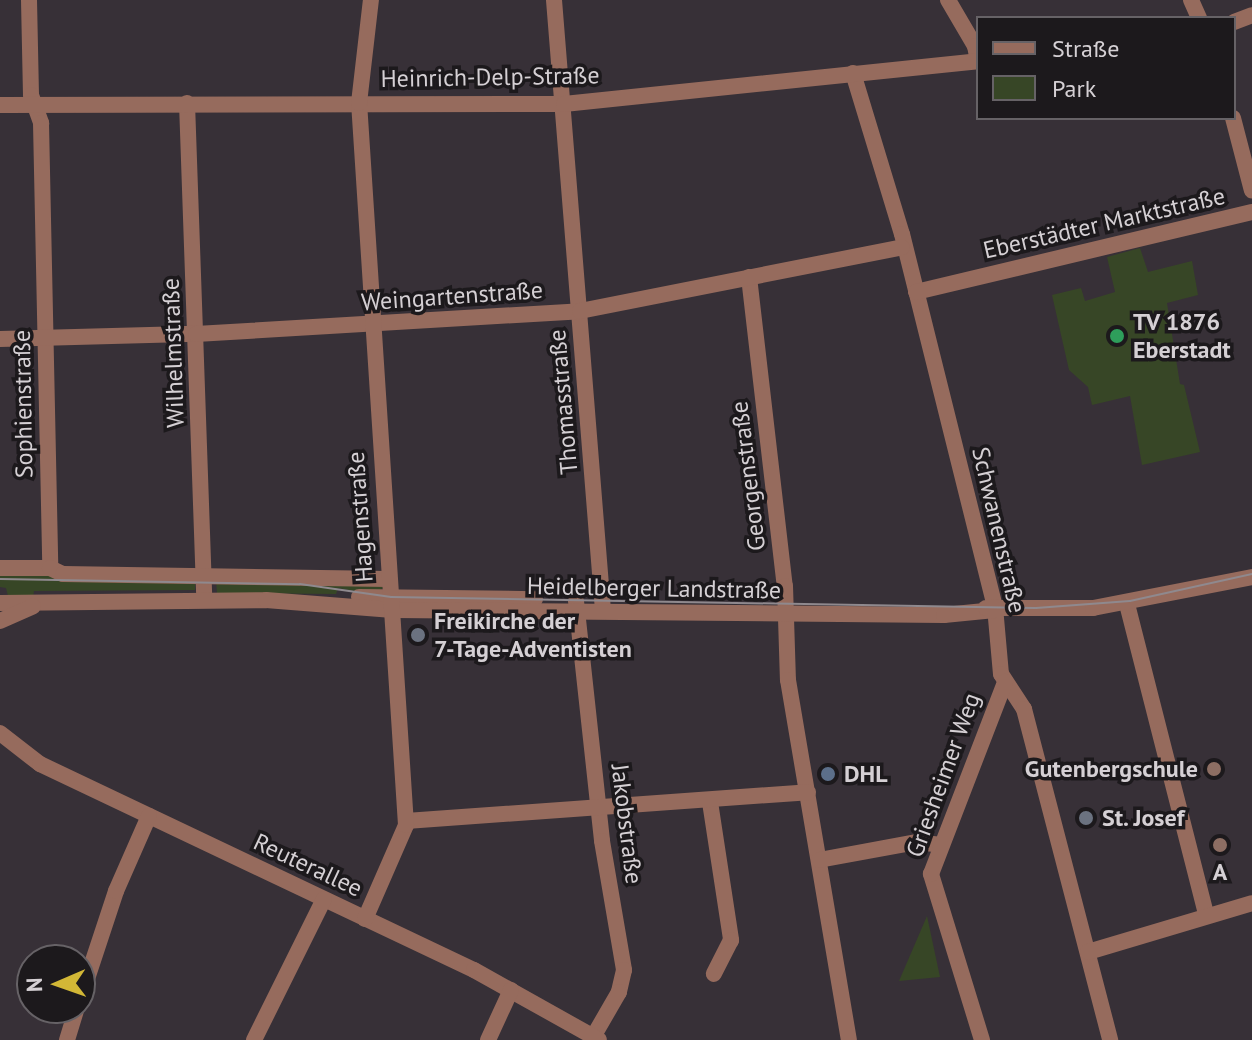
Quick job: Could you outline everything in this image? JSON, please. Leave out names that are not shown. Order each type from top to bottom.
[{"type":"street","name":"Sophienstraße","points":[[29,0],[33,105],[41,123],[50,568]]},
{"type":"street","name":"Hagenstraße","points":[[365,919],[406,821],[371,326],[359,103],[371,0]]},
{"type":"street","name":"Thomasstraße","points":[[554,0],[602,605]]},
{"type":"street","points":[[948,0],[976,51]]},
{"type":"street","name":"Heinrich-Delp-Straße","points":[[0,105],[564,104],[976,61]]},
{"type":"street","name":"Schwanenstraße","points":[[853,73],[916,292],[995,610],[1005,682],[1024,709],[1110,1040]]},
{"type":"street","name":"Wilhelmstraße","points":[[187,103],[204,600]]},
{"type":"street","points":[[1234,120],[1249,167],[1252,191]]},
{"type":"street","name":"Eberstädter Marktstraße","points":[[916,292],[1252,212]]},
{"type":"street","name":"Weingartenstraße","points":[[0,339],[371,326],[580,311],[902,247]]},
{"type":"street","name":"Georgenstraße","points":[[749,277],[786,609],[788,680],[849,1040]]},
{"type":"street","points":[[0,568],[50,568],[63,574],[388,579]]},
{"type":"street","name":"Heidelberger Landstraße","points":[[0,603],[33,606],[87,600],[204,600],[995,610],[1127,604],[1252,577]]},
{"type":"street","points":[[1127,604],[1206,914]]},
{"type":"street","name":"Jakobstraße","points":[[576,605],[599,809],[624,970],[619,992],[596,1038]]},
{"type":"street","name":"Heidelberger Landstraße","points":[[0,621],[33,606]]},
{"type":"street","name":"Griesheimer Weg","points":[[982,1040],[932,886],[941,845],[1005,682]]},
{"type":"street","name":"Reuterallee","points":[[1,735],[29,758],[511,990],[596,1038]]},
{"type":"street","points":[[406,821],[710,802],[808,792]]},
{"type":"street","points":[[710,802],[731,940],[714,974]]},
{"type":"street","points":[[96,952],[116,891],[149,816]]},
{"type":"street","points":[[819,860],[917,842],[941,845]]},
{"type":"street","points":[[254,1040],[324,899]]},
{"type":"street","points":[[1088,952],[1206,914],[1252,903]]},
{"type":"street","points":[[488,1040],[511,990]]},
{"type":"green space","name":"TV 1876 Eberstadt","points":[[1140,248],[1148,272],[1192,261],[1198,295],[1167,303],[1180,384],[1184,385],[1200,452],[1142,465],[1130,396],[1092,405],[1088,387],[1069,370],[1052,295],[1081,288],[1085,301],[1115,292],[1107,257]]},
{"type":"green space","points":[[0,574],[195,580],[195,590],[34,591],[33,598],[9,600],[6,588],[0,587]]},
{"type":"green space","points":[[216,580],[379,582],[383,588],[372,594],[338,588],[336,594],[217,593]]},
{"type":"green space","points":[[927,916],[940,977],[899,981]]},
{"type":"tram line","points":[[0,579],[300,584],[391,597],[1036,608],[1130,601],[1252,574]]},
{"type":"place","name":"TV 1876 Eberstadt","points":[[1117,336]]},
{"type":"place","name":"Freikirche der 7-Tage-Adventisten","points":[[418,635]]},
{"type":"place","name":"Gutenbergschule","points":[[1214,769]]},
{"type":"place","name":"DHL","points":[[828,774]]},
{"type":"place","name":"St. Josef","points":[[1086,818]]},
{"type":"place","name":"A","points":[[1220,845]]}]
